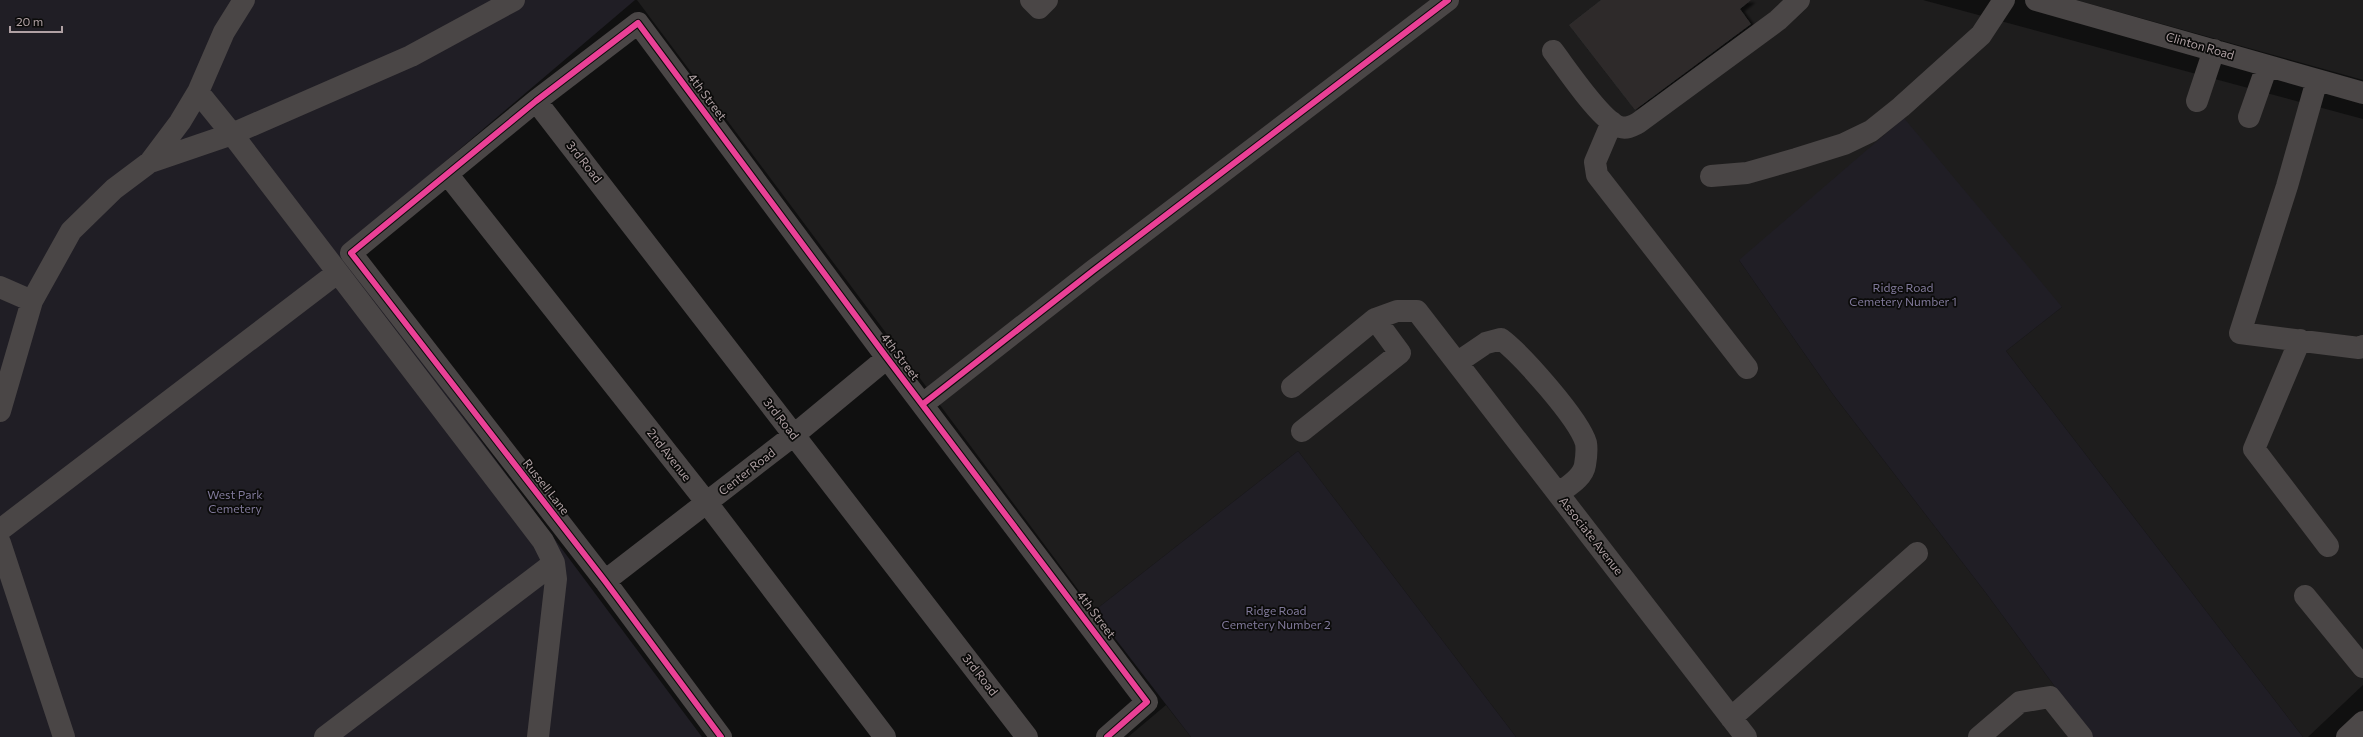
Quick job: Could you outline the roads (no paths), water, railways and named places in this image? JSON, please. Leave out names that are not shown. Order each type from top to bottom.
[{"type":"main road","points":[[2347,737],[2363,722]]},
{"type":"street","points":[[0,411],[32,301],[71,231],[114,189],[150,162],[180,122],[198,92],[224,32],[244,0]]},
{"type":"street","points":[[150,162],[232,134],[411,56],[514,0]]},
{"type":"street","points":[[1031,0],[1039,8],[1048,0]]},
{"type":"street","points":[[923,404],[1124,246],[1448,0]]},
{"type":"street","points":[[1553,51],[1596,107],[1612,122],[1619,126],[1628,128],[1638,123],[1758,35],[1798,0]]},
{"type":"street","points":[[1711,176],[1746,173],[1789,161],[1844,144],[1871,131],[1901,107],[1981,35],[2004,0]]},
{"type":"street","name":"Clinton Road","points":[[2036,0],[2078,6],[2214,50],[2363,93]]},
{"type":"street","name":"4th Street","points":[[536,101],[638,23],[887,358],[1147,702],[1107,737]]},
{"type":"street","points":[[2197,101],[2214,50]]},
{"type":"street","points":[[2249,117],[2268,66]]},
{"type":"street","points":[[2318,80],[2240,333],[2359,348],[2363,346]]},
{"type":"street","points":[[198,92],[232,134],[543,541],[554,563],[556,579],[538,737]]},
{"type":"street","points":[[448,175],[536,101]]},
{"type":"street","name":"3rd Road","points":[[536,101],[1028,737]]},
{"type":"street","points":[[1612,122],[1595,162],[1597,175],[1747,368]]},
{"type":"street","name":"Russell Lane","points":[[448,175],[351,252],[605,581],[721,737]]},
{"type":"street","name":"2nd Avenue","points":[[448,175],[707,503],[885,737]]},
{"type":"street","points":[[0,530],[337,273]]},
{"type":"street","points":[[0,287],[32,301]]},
{"type":"street","name":"Associate Avenue","points":[[1375,319],[1397,311],[1417,311],[1458,362],[1746,737]]},
{"type":"street","points":[[1292,387],[1375,319],[1400,353],[1302,431]]},
{"type":"street","points":[[1458,362],[1486,343],[1501,339],[1517,350],[1576,423],[1586,444],[1585,465],[1580,476],[1558,493]]},
{"type":"street","points":[[2300,340],[2254,449],[2328,546]]},
{"type":"street","name":"Center Road","points":[[605,581],[794,435],[887,358]]},
{"type":"street","points":[[0,543],[64,737]]},
{"type":"street","points":[[1731,718],[1917,552]]},
{"type":"street","points":[[325,737],[554,563]]},
{"type":"street","points":[[2305,596],[2363,667]]},
{"type":"street","points":[[1979,737],[2020,702],[2050,697],[2082,737]]},
{"type":"park label","name":"Ridge Road Cemetery Number 1","points":[[1903,295]]},
{"type":"park label","name":"West Park Cemetery","points":[[235,502]]},
{"type":"park label","name":"Ridge Road Cemetery Number 2","points":[[1276,618]]}]
